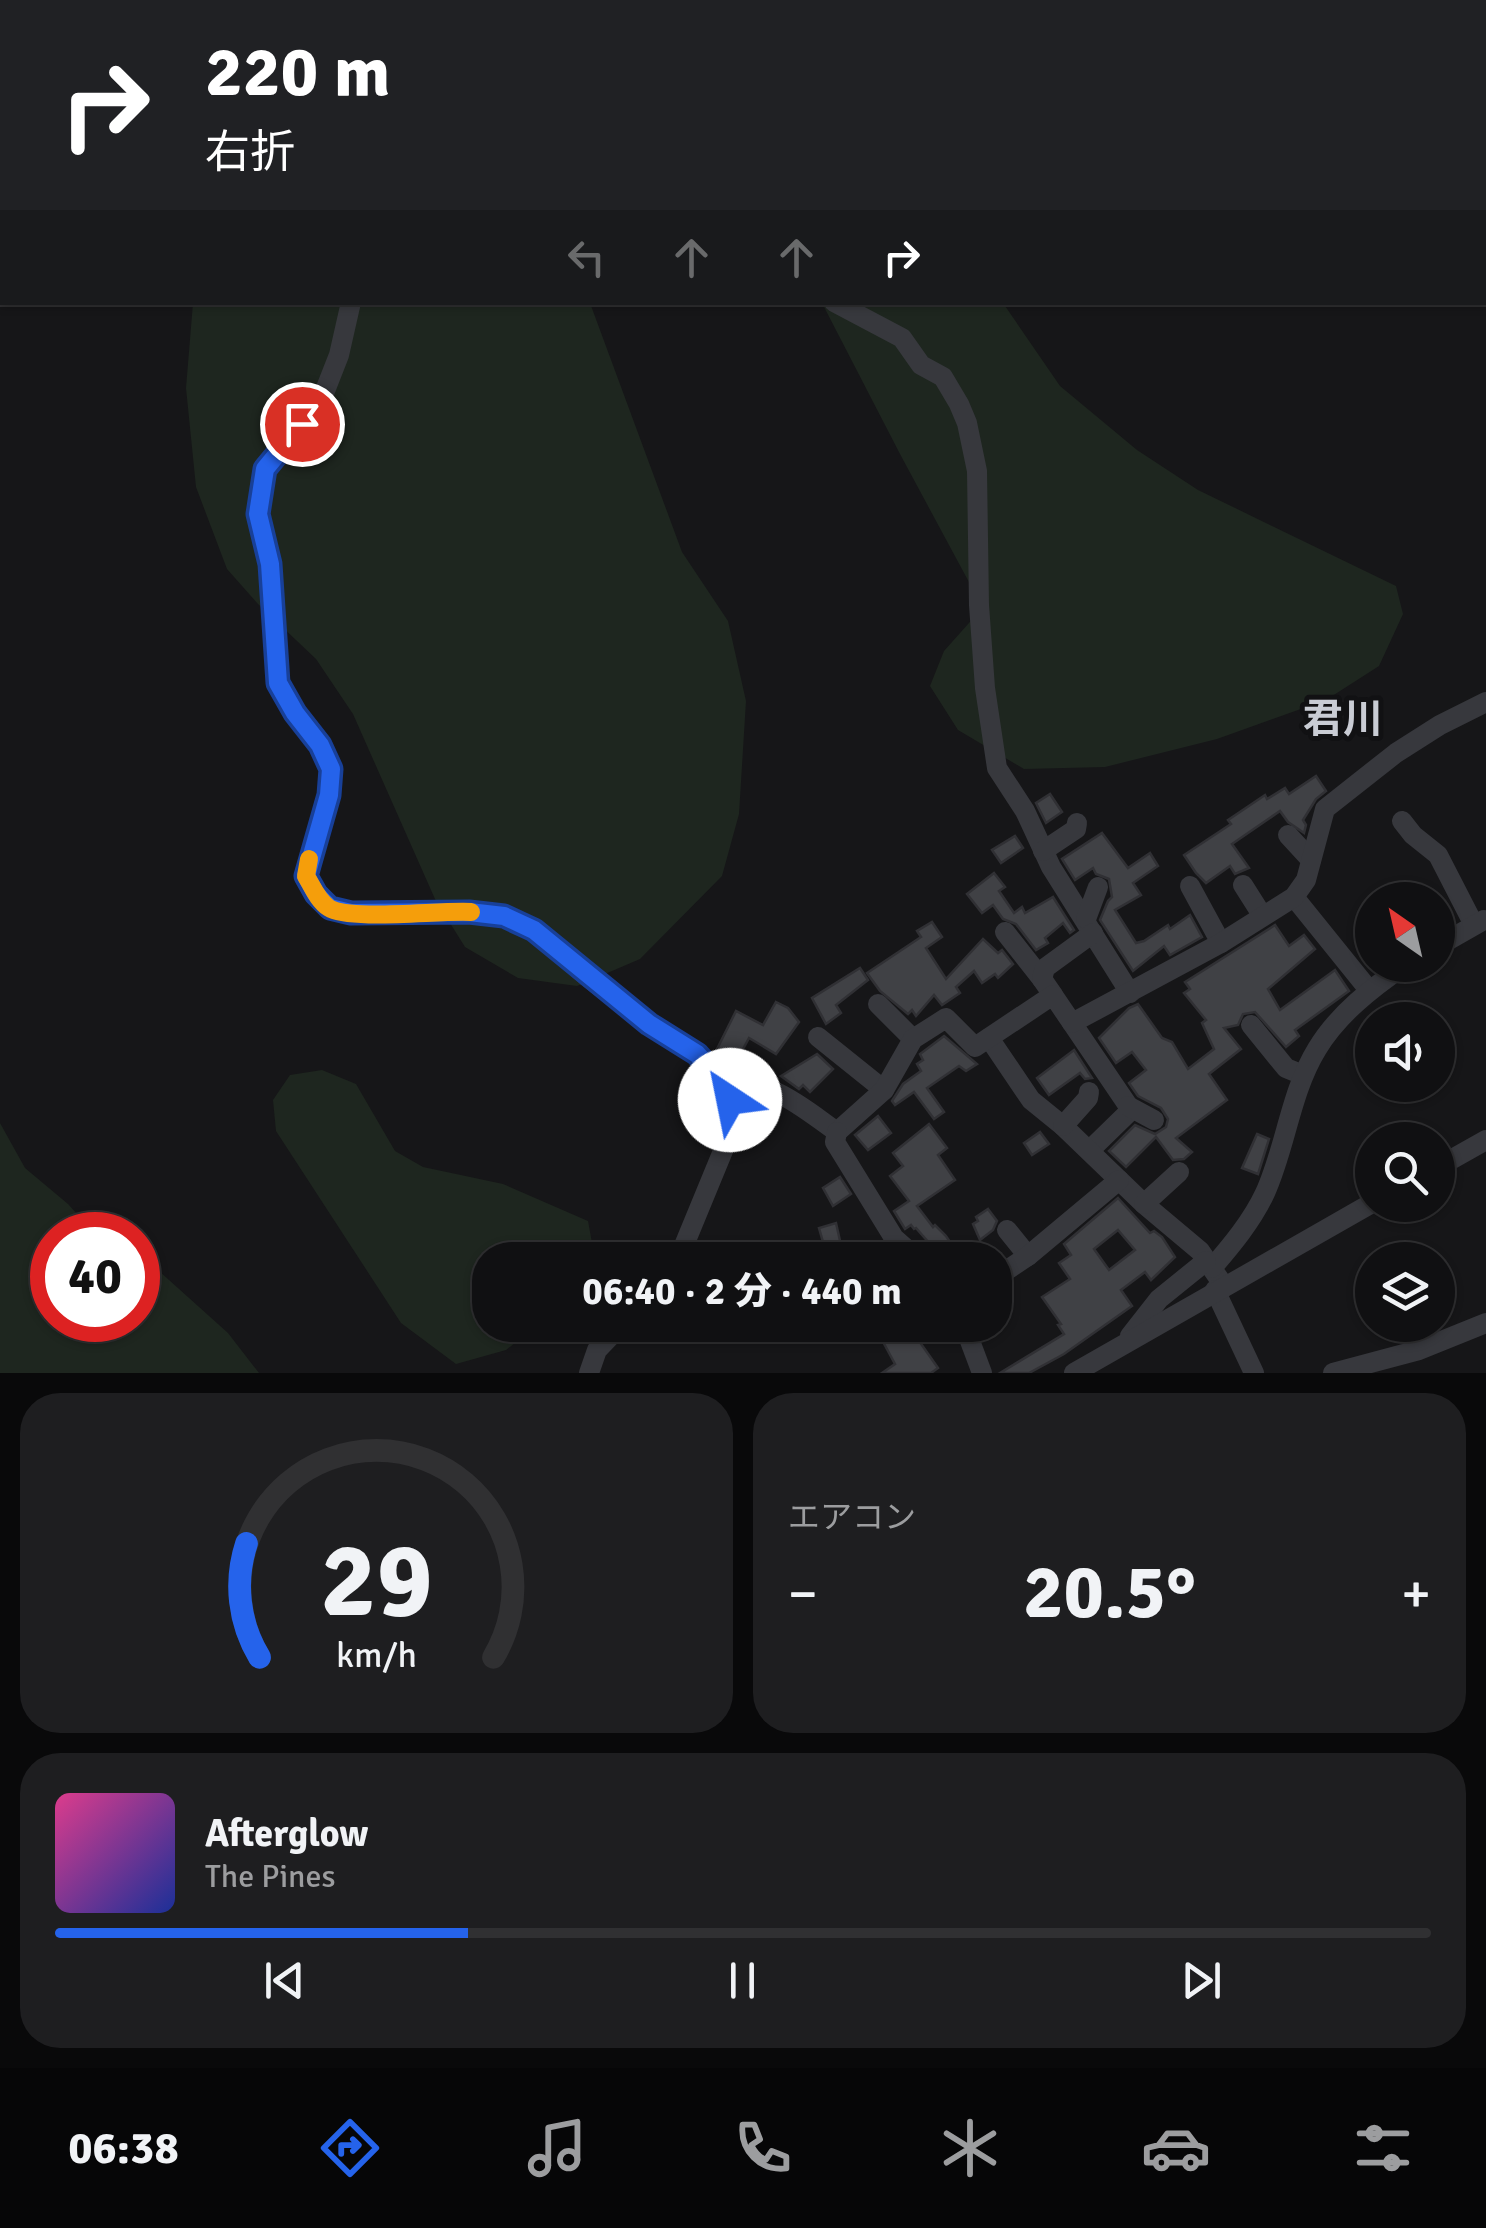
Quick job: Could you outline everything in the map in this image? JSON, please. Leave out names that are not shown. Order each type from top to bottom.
[{"type":"street","points":[[349,305],[339,354],[319,406],[265,469],[258,514],[270,564],[278,683],[320,745],[331,769],[329,795],[306,876],[330,908],[351,913],[469,912],[504,916],[534,930],[649,1024],[697,1054],[726,1086],[732,1128],[685,1242]]},
{"type":"street","points":[[840,305],[902,338],[921,364],[943,377],[967,423],[977,470],[978,592],[985,688],[997,768],[1130,993]]},
{"type":"street","points":[[1072,1023],[1221,943],[1294,897],[1306,880],[1326,810],[1396,753],[1486,702]]},
{"type":"street","points":[[1402,821],[1413,836],[1438,854],[1480,922],[1455,936]]},
{"type":"street","points":[[1044,851],[1076,829],[1077,823]]},
{"type":"street","points":[[1288,834],[1311,860]]},
{"type":"street","points":[[1243,885],[1262,915]]},
{"type":"street","points":[[1190,886],[1221,943]]},
{"type":"street","points":[[1047,987],[1044,968],[1090,926],[1098,887]]},
{"type":"street","points":[[1294,897],[1370,990]]},
{"type":"street","points":[[1005,932],[1130,1110],[1090,1150]]},
{"type":"street","points":[[1074,1373],[1123,1345],[1214,1276],[1264,1196],[1303,1075],[1318,1047],[1337,1023],[1382,982]]},
{"type":"street","points":[[898,1242],[835,1142],[837,1132],[884,1090],[913,1039],[946,1018],[975,1047],[1047,987]]},
{"type":"street","points":[[878,1004],[913,1039]]},
{"type":"street","points":[[1251,1025],[1286,1068],[1303,1075]]},
{"type":"street","points":[[818,1037],[884,1090]]},
{"type":"street","points":[[989,1038],[1031,1100],[1200,1251],[1254,1373]]},
{"type":"street","points":[[726,1086],[744,1082],[778,1092],[837,1132]]},
{"type":"street","points":[[1063,1126],[1089,1092]]},
{"type":"street","points":[[1128,1106],[1154,1120]]},
{"type":"street","points":[[1455,1157],[1486,1140]]},
{"type":"street","points":[[1144,1204],[1179,1172]]},
{"type":"street","points":[[1012,1267],[1118,1180]]},
{"type":"street","points":[[1123,1345],[1159,1299],[1355,1211]]},
{"type":"street","points":[[1006,1230],[1028,1256]]},
{"type":"street","points":[[1333,1373],[1420,1350],[1486,1323]]},
{"type":"street","points":[[589,1373],[597,1350],[605,1342]]},
{"type":"street","points":[[970,1342],[982,1373]]},
{"type":"shaded area","points":[[193,305],[591,305],[682,552],[728,621],[746,701],[739,814],[722,876],[640,959],[577,986],[518,978],[465,947],[435,899],[353,714],[316,659],[227,569],[196,487],[186,388]]},
{"type":"shaded area","points":[[823,305],[1004,305],[1060,386],[1137,450],[1198,490],[1396,586],[1403,614],[1379,666],[1326,700],[1217,739],[1105,767],[1024,769],[958,730],[930,686],[944,651],[985,605],[900,454]]},
{"type":"shaded area","points":[[322,1070],[356,1084],[395,1151],[423,1167],[503,1184],[588,1221],[592,1242],[472,1242],[472,1342],[516,1342],[506,1350],[456,1364],[401,1323],[276,1131],[273,1100],[290,1075]]},
{"type":"shaded area","points":[[0,1123],[25,1168],[75,1212],[30,1212],[30,1342],[160,1342],[160,1272],[228,1333],[259,1373],[0,1373]]},
{"type":"building","points":[[1316,776],[1326,791],[1303,820],[1304,833],[1280,811],[1232,844],[1249,868],[1235,874],[1230,866],[1206,883],[1196,873],[1184,855],[1231,824],[1228,820],[1265,795],[1267,799],[1285,788],[1289,794]]},
{"type":"building","points":[[1050,794],[1062,812],[1046,823],[1036,803]]},
{"type":"building","points":[[1102,833],[1128,868],[1150,853],[1158,866],[1133,883],[1141,895],[1115,910],[1136,943],[1168,925],[1170,929],[1190,915],[1202,937],[1170,955],[1164,946],[1133,971],[1100,920],[1112,897],[1109,879],[1096,874],[1093,868],[1075,880],[1062,859]]},
{"type":"building","points":[[1015,836],[1023,848],[1001,863],[992,850]]},
{"type":"building","points":[[994,873],[1005,887],[999,891],[1014,913],[1022,907],[1025,913],[1053,897],[1074,930],[1070,933],[1063,923],[1045,938],[1048,943],[1036,950],[1016,924],[1003,919],[993,905],[982,913],[967,894]]},
{"type":"building","points":[[932,922],[942,937],[926,948],[946,979],[983,939],[998,953],[1002,950],[1013,964],[998,978],[995,974],[982,983],[974,971],[956,987],[960,993],[942,1005],[934,995],[916,1016],[880,991],[867,973],[921,937],[917,931]]},
{"type":"building","points":[[1275,925],[1289,946],[1304,935],[1315,949],[1268,989],[1280,1010],[1335,970],[1349,991],[1295,1030],[1299,1036],[1286,1047],[1255,1012],[1243,1014],[1238,1025],[1224,1028],[1241,1049],[1209,1074],[1227,1100],[1176,1138],[1192,1152],[1184,1159],[1173,1160],[1156,1137],[1126,1167],[1109,1151],[1135,1125],[1155,1134],[1166,1127],[1168,1119],[1161,1108],[1138,1096],[1129,1083],[1146,1070],[1132,1052],[1116,1063],[1099,1038],[1138,1004],[1162,1038],[1172,1042],[1188,1069],[1214,1049],[1202,1023],[1206,1020],[1184,993],[1190,989],[1185,982]]},
{"type":"building","points":[[860,968],[868,980],[836,1005],[841,1013],[826,1024],[812,998]]},
{"type":"building","points":[[776,1002],[788,1008],[799,1022],[776,1054],[749,1038],[734,1066],[715,1053],[736,1011],[763,1025]]},
{"type":"building","points":[[944,1036],[977,1064],[966,1071],[959,1066],[927,1088],[944,1112],[934,1119],[914,1092],[895,1105],[892,1101],[903,1084],[921,1071],[917,1064],[923,1060],[920,1054]]},
{"type":"building","points":[[1074,1050],[1092,1078],[1085,1079],[1080,1073],[1049,1095],[1037,1078]]},
{"type":"building","points":[[817,1054],[833,1069],[810,1092],[781,1076]]},
{"type":"building","points":[[878,1116],[891,1133],[868,1150],[855,1135]]},
{"type":"building","points":[[929,1124],[947,1148],[938,1155],[955,1180],[917,1206],[950,1242],[928,1242],[911,1225],[905,1229],[894,1211],[909,1201],[890,1176],[903,1166],[893,1153]]},
{"type":"building","points":[[1040,1132],[1049,1144],[1032,1155],[1024,1143]]},
{"type":"building","points":[[1257,1134],[1269,1139],[1258,1174],[1242,1168]]},
{"type":"building","points":[[840,1177],[851,1194],[833,1206],[823,1188]]},
{"type":"building","points":[[1118,1198],[1150,1233],[1154,1231],[1162,1237],[1175,1257],[1151,1280],[1145,1272],[1121,1290],[1132,1306],[1064,1354],[1029,1373],[1000,1373],[1064,1334],[1042,1297],[1070,1279],[1059,1263],[1071,1255],[1064,1244]],"holes":[[[1118,1230],[1135,1250],[1109,1270],[1094,1249]]]},
{"type":"building","points":[[988,1209],[997,1221],[993,1230],[980,1240],[973,1224]]},
{"type":"building","points":[[836,1223],[840,1242],[823,1242],[819,1228]]},
{"type":"building","points":[[883,1342],[920,1342],[938,1368],[931,1373],[882,1373],[895,1364]]},
{"type":"slow traffic","points":[[309,859],[306,876],[330,908],[351,913],[471,912]]},
{"type":"district","name":"君川","points":[[1343,718]]},
{"type":"route","points":[[302,424],[265,469],[258,514],[270,564],[278,683],[320,745],[331,769],[329,795],[306,876],[316,894],[330,908],[351,913],[469,912],[504,916],[534,930],[649,1024],[697,1054],[726,1086],[730,1100]]}]
